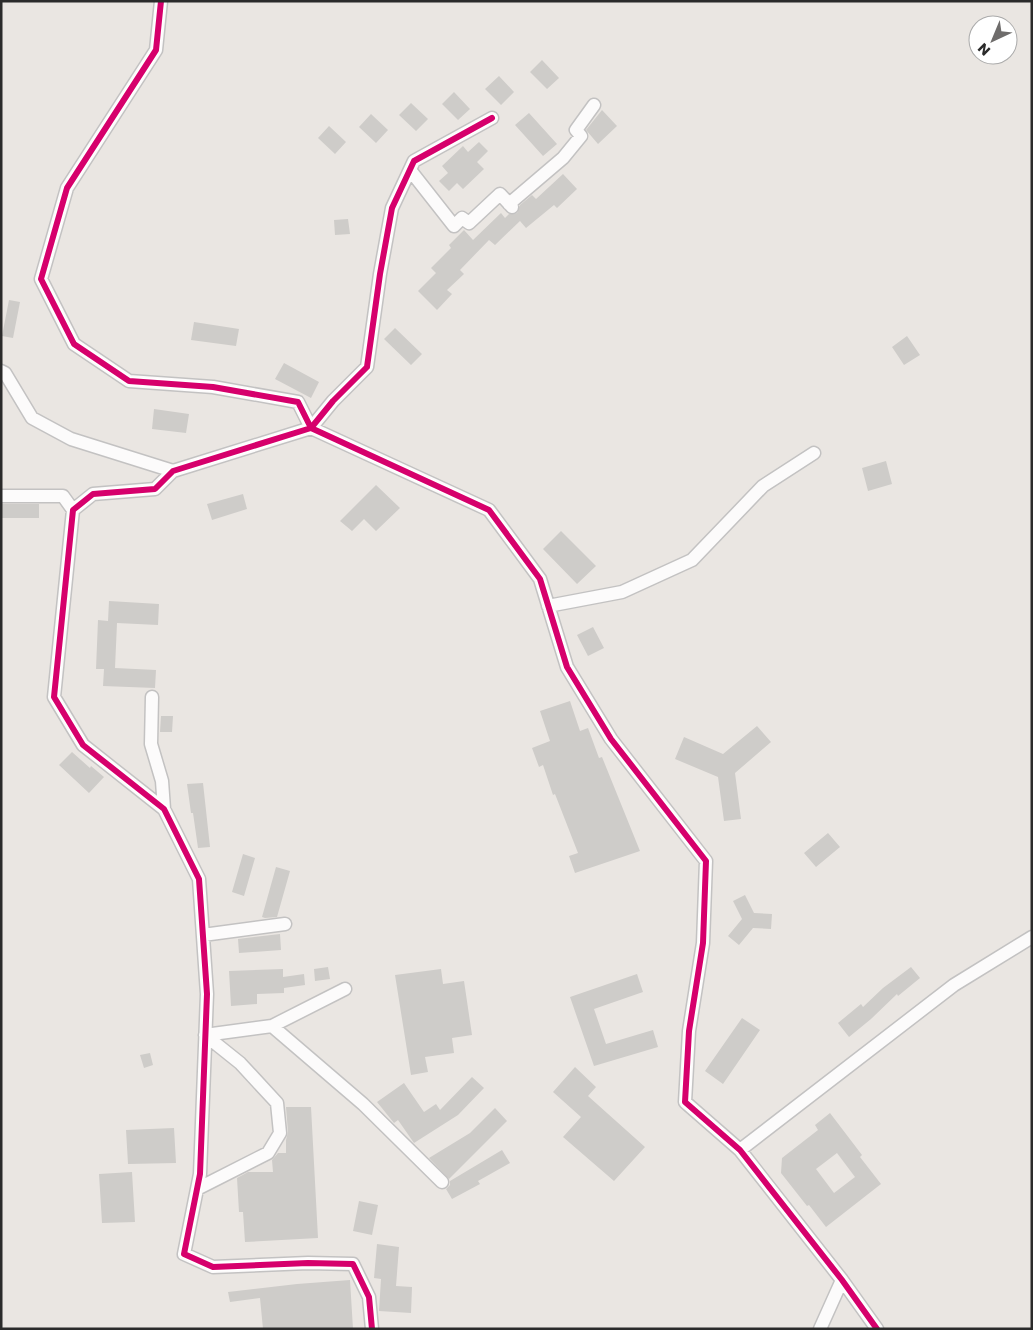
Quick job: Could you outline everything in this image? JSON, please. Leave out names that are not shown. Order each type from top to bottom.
[{"type":"street","points":[[161,1],[156,50],[67,188],[41,279],[74,344],[129,381],[212,387],[298,402],[311,428],[489,510],[540,579],[567,667],[606,731],[706,861],[703,943],[689,1031],[685,1102],[740,1150],[842,1280],[877,1329]]},
{"type":"street","points":[[410,170],[454,226],[462,218],[469,224],[500,194],[510,205],[563,158],[581,136],[576,130],[594,105]]},
{"type":"street","points":[[73,510],[93,494],[155,489],[174,471],[311,428],[333,401],[367,367],[380,274],[392,208],[414,161],[492,118]]},
{"type":"street","points":[[1,371],[4,372],[32,418],[71,439],[174,471]]},
{"type":"street","points":[[548,606],[622,592],[692,560],[763,486],[814,453]]},
{"type":"street","points":[[1,496],[63,496],[73,510],[54,697],[83,745],[164,809]]},
{"type":"street","points":[[152,697],[151,744],[162,781],[164,809],[199,879],[207,994],[200,1174],[184,1254],[213,1267],[308,1262],[353,1264],[369,1297],[372,1329]]},
{"type":"street","points":[[203,935],[285,924]]},
{"type":"street","points":[[740,1150],[954,985],[1032,937]]},
{"type":"street","points":[[205,1035],[272,1026],[345,989]]},
{"type":"street","points":[[272,1026],[363,1104],[442,1182]]},
{"type":"street","points":[[197,1189],[268,1153],[280,1133],[277,1103],[240,1063],[205,1035]]},
{"type":"street","points":[[820,1329],[842,1280]]},
{"type":"building","points":[[542,60],[559,78],[547,89],[530,72]]},
{"type":"building","points":[[499,76],[514,92],[501,105],[485,89]]},
{"type":"building","points":[[454,92],[470,109],[458,120],[442,104]]},
{"type":"building","points":[[411,103],[428,119],[416,131],[399,115]]},
{"type":"building","points":[[602,110],[617,126],[598,144],[586,130]]},
{"type":"building","points":[[529,113],[557,144],[543,156],[515,125]]},
{"type":"building","points":[[371,114],[388,130],[376,143],[359,127]]},
{"type":"building","points":[[329,126],[346,142],[335,154],[318,138]]},
{"type":"building","points":[[479,142],[488,151],[477,162],[484,169],[463,189],[457,183],[449,191],[439,181],[448,173],[442,166],[463,146],[468,152]]},
{"type":"building","points":[[563,174],[577,189],[557,208],[554,205],[526,228],[520,221],[495,245],[489,240],[460,270],[464,274],[447,290],[452,294],[437,310],[418,291],[436,273],[431,268],[451,248],[449,245],[464,230],[473,240],[501,213],[505,218],[509,214],[517,213],[520,205],[532,195],[536,199]]},
{"type":"building","points":[[348,219],[350,234],[335,235],[334,220]]},
{"type":"building","points":[[9,300],[20,302],[13,338],[2,336]]},
{"type":"building","points":[[194,322],[239,329],[236,346],[191,340]]},
{"type":"building","points":[[395,328],[422,354],[411,365],[384,339]]},
{"type":"building","points":[[907,336],[920,355],[904,365],[892,347]]},
{"type":"building","points":[[284,363],[319,382],[311,398],[275,379]]},
{"type":"building","points":[[154,409],[189,414],[186,433],[152,429]]},
{"type":"building","points":[[886,461],[892,484],[868,491],[862,468]]},
{"type":"building","points":[[376,485],[400,508],[376,531],[364,519],[352,531],[340,521]]},
{"type":"building","points":[[243,494],[247,509],[212,520],[207,504]]},
{"type":"building","points":[[1,504],[39,504],[39,518],[1,518]]},
{"type":"building","points":[[561,531],[596,566],[577,584],[543,549]]},
{"type":"building","points":[[109,601],[159,604],[158,625],[117,623],[115,668],[156,670],[155,688],[103,686],[104,669],[96,669],[98,620],[108,621]]},
{"type":"building","points":[[593,627],[604,648],[588,656],[577,635]]},
{"type":"building","points":[[570,701],[580,731],[588,728],[599,758],[602,757],[640,851],[575,873],[569,856],[578,853],[555,794],[553,795],[543,765],[539,767],[532,748],[550,741],[540,711]]},
{"type":"building","points":[[161,716],[173,716],[172,732],[160,732]]},
{"type":"building","points":[[757,726],[771,742],[735,773],[741,819],[724,821],[718,777],[675,759],[684,737],[723,754]]},
{"type":"building","points":[[72,752],[90,768],[91,766],[104,777],[89,793],[59,765]]},
{"type":"building","points":[[203,783],[210,847],[198,848],[187,784]]},
{"type":"building","points":[[828,833],[840,847],[816,867],[804,853]]},
{"type":"building","points":[[243,854],[255,858],[244,896],[232,892]]},
{"type":"building","points":[[276,867],[290,871],[277,917],[265,918],[262,917]]},
{"type":"building","points":[[745,895],[754,913],[772,914],[771,929],[753,928],[739,945],[728,936],[742,919],[733,901]]},
{"type":"building","points":[[280,934],[281,950],[239,953],[238,939]]},
{"type":"building","points":[[328,967],[330,979],[315,981],[314,969]]},
{"type":"building","points":[[911,967],[920,978],[898,996],[897,994],[849,1037],[838,1023],[861,1004],[863,1007],[883,988]]},
{"type":"building","points":[[283,969],[283,977],[304,974],[305,985],[284,988],[284,993],[257,994],[257,1004],[231,1006],[229,971]]},
{"type":"building","points":[[441,969],[443,984],[464,981],[472,1035],[452,1038],[454,1053],[425,1057],[428,1072],[411,1075],[395,975]]},
{"type":"building","points":[[637,974],[643,992],[594,1009],[606,1044],[653,1030],[658,1047],[594,1066],[570,997]]},
{"type":"building","points":[[742,1018],[760,1030],[723,1084],[705,1071]]},
{"type":"building","points":[[150,1053],[153,1065],[144,1068],[140,1055]]},
{"type":"building","points":[[575,1067],[596,1087],[588,1096],[645,1147],[614,1181],[563,1137],[581,1117],[553,1092]]},
{"type":"building","points":[[472,1077],[484,1088],[458,1115],[414,1143],[398,1120],[394,1123],[377,1102],[404,1083],[424,1112],[436,1104],[440,1110]]},
{"type":"building","points":[[286,1107],[311,1107],[318,1238],[245,1242],[243,1212],[239,1212],[237,1178],[248,1172],[273,1172],[272,1160],[278,1153],[286,1153],[288,1132]]},
{"type":"building","points":[[495,1108],[507,1121],[449,1179],[429,1158],[470,1133]]},
{"type":"building","points":[[830,1113],[881,1184],[826,1227],[781,1173],[782,1158],[818,1130],[815,1125]],"holes":[[[837,1153],[855,1177],[834,1193],[816,1169]]]},
{"type":"building","points":[[174,1128],[176,1163],[128,1164],[126,1130]]},
{"type":"building","points":[[502,1150],[510,1163],[478,1181],[480,1184],[452,1199],[446,1189],[450,1185],[450,1181]]},
{"type":"building","points":[[132,1172],[135,1222],[102,1223],[99,1174]]},
{"type":"building","points":[[359,1201],[378,1205],[372,1235],[353,1231]]},
{"type":"building","points":[[377,1244],[399,1247],[396,1286],[412,1287],[411,1313],[379,1311],[381,1279],[374,1278]]},
{"type":"building","points":[[350,1280],[353,1329],[263,1329],[260,1298],[230,1302],[228,1292],[297,1284]]},
{"type":"cycle path","points":[[161,1],[156,50],[67,188],[41,279],[74,344],[129,381],[213,387],[298,402],[311,428],[489,510],[540,579],[567,667],[611,739],[706,861],[703,943],[689,1031],[685,1102],[740,1150],[842,1280],[877,1329]]},
{"type":"cycle path","points":[[372,1329],[369,1297],[353,1264],[308,1263],[213,1267],[184,1254],[200,1174],[207,994],[199,879],[164,809],[83,745],[54,697],[73,510],[93,494],[155,489],[173,471],[311,428],[333,401],[367,367],[380,274],[392,208],[414,161],[492,118]]}]
